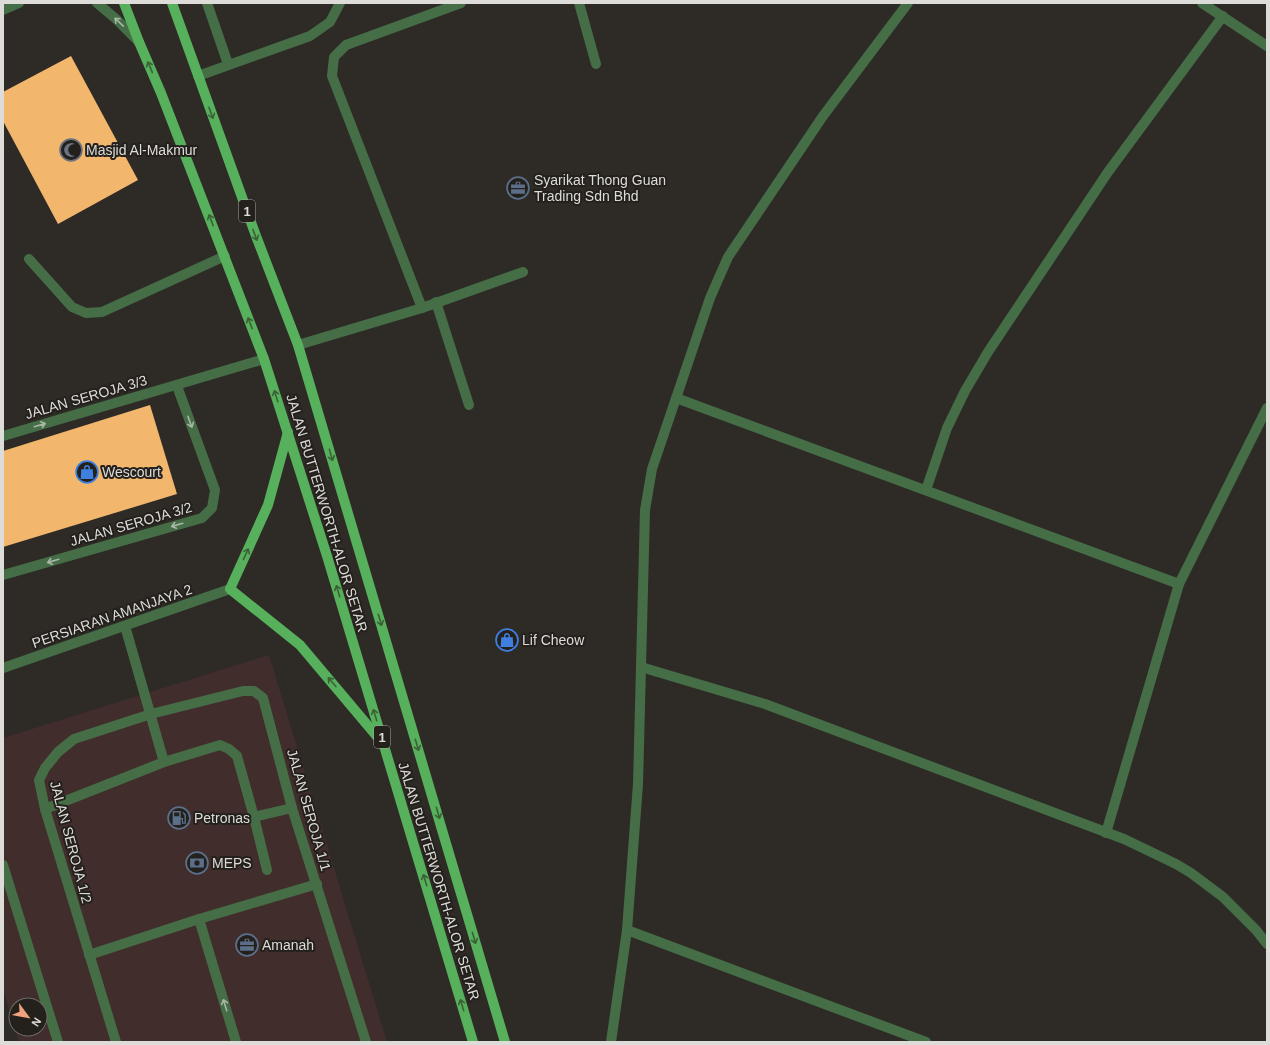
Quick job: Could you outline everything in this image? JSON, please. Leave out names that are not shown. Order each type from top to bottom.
[{"type":"main road","name":"JALAN BUTTERWORTH-ALOR SETAR","points":[[124,3],[161,92],[264,359],[327,556],[473,1042]]},
{"type":"main road","name":"JALAN BUTTERWORTH-ALOR SETAR","points":[[172,3],[256,236],[298,345],[505,1042]]},
{"type":"main road","points":[[288,432],[268,505],[230,589],[300,645],[384,744]]},
{"type":"street","points":[[3,10],[20,3]]},
{"type":"street","points":[[97,3],[116,19],[139,42]]},
{"type":"street","points":[[207,3],[228,64]]},
{"type":"street","points":[[198,76],[228,64],[310,36],[330,22],[340,3]]},
{"type":"street","points":[[422,308],[332,76],[334,57],[346,45],[461,3]]},
{"type":"street","points":[[579,3],[596,64]]},
{"type":"street","points":[[611,1042],[627,930],[638,784],[645,510],[652,468],[710,298],[728,257],[823,116],[908,3]]},
{"type":"street","points":[[1202,3],[1267,46]]},
{"type":"street","points":[[926,490],[947,428],[988,352],[1108,172],[1223,16]]},
{"type":"street","points":[[29,259],[72,307],[86,313],[102,312],[225,256]]},
{"type":"street","points":[[298,345],[422,308],[523,272]]},
{"type":"street","points":[[436,302],[469,405]]},
{"type":"street","points":[[177,386],[264,359]]},
{"type":"street","name":"JALAN SEROJA 3/3","points":[[3,436],[177,386]]},
{"type":"street","name":"JALAN SEROJA 3/2","points":[[3,575],[202,518],[212,508],[215,490],[177,386]]},
{"type":"street","points":[[676,398],[1178,584]]},
{"type":"street","points":[[1106,833],[1178,584],[1267,408]]},
{"type":"street","name":"PERSIARAN AMANJAYA 2","points":[[3,668],[230,589]]},
{"type":"street","points":[[125,626],[164,762]]},
{"type":"street","points":[[641,667],[765,704],[1124,839],[1176,864],[1191,873],[1223,897],[1256,930],[1267,944]]},
{"type":"street","name":"JALAN SEROJA 1/1","points":[[151,714],[243,691],[254,691],[264,698],[292,808],[366,1042]]},
{"type":"street","name":"JALAN SEROJA 1/2","points":[[116,1042],[44,809],[39,780],[45,768],[58,752],[74,739],[151,714]]},
{"type":"street","points":[[44,809],[164,762],[220,745],[229,748],[238,756],[267,870]]},
{"type":"street","points":[[254,817],[292,808]]},
{"type":"street","points":[[3,865],[58,1042]]},
{"type":"street","points":[[89,955],[199,919],[317,884]]},
{"type":"street","points":[[199,919],[236,1042]]},
{"type":"street","points":[[627,930],[926,1042]]},
{"type":"shaded area","points":[[269,655],[387,1042],[19,1042],[17,1037],[48,1037],[48,997],[8,997],[8,1006],[3,989],[3,738]]},
{"type":"building","name":"Masjid Al-Makmur","points":[[71,56],[138,180],[58,224],[3,121],[3,92]]},
{"type":"building","name":"Wescourt","points":[[150,405],[177,494],[3,547],[3,451]]},
{"type":"place","name":"Masjid Al-Makmur","points":[[71,150]]},
{"type":"place","name":"Syarikat Thong Guan Trading Sdn Bhd","points":[[518,188]]},
{"type":"place","name":"Wescourt","points":[[87,472]]},
{"type":"place","name":"Lif Cheow","points":[[507,640]]},
{"type":"place","name":"Petronas","points":[[179,818]]},
{"type":"place","name":"MEPS","points":[[197,863]]},
{"type":"place","name":"Amanah","points":[[247,945]]}]
